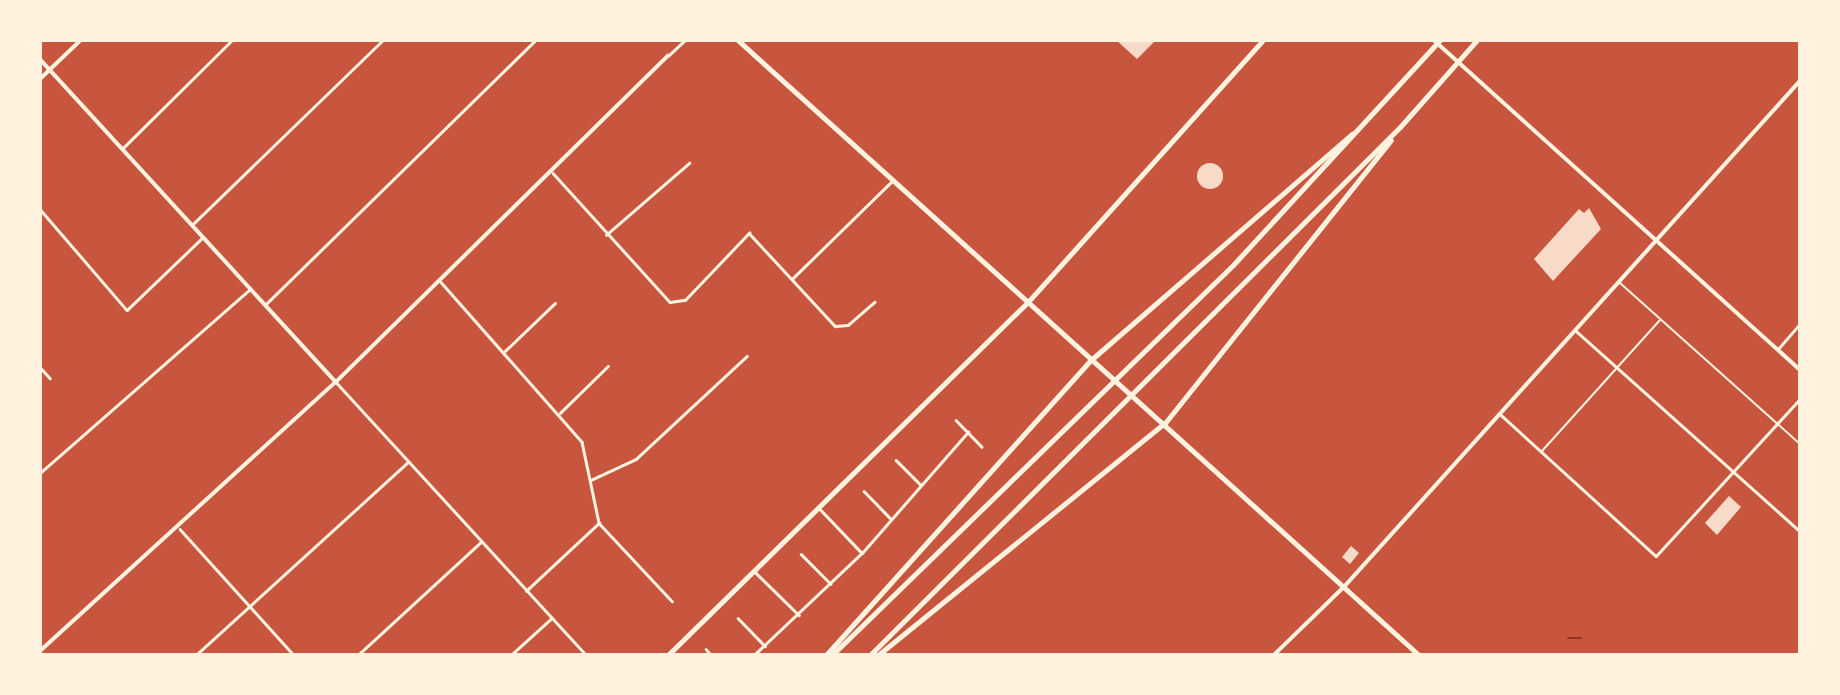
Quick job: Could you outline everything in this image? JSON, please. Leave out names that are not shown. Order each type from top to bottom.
[{"type":"highway","points":[[832,655],[1233,265],[1369,121],[1440,40]]},
{"type":"highway","points":[[870,655],[1400,127],[1477,40]]},
{"type":"highway","points":[[826,655],[1092,359],[1369,121]]},
{"type":"highway","points":[[878,655],[1165,423],[1347,203],[1400,127]]},
{"type":"main road","points":[[738,40],[1419,655]]},
{"type":"main road","points":[[668,655],[1028,302],[1263,40]]},
{"type":"street","points":[[40,79],[80,40]]},
{"type":"street","points":[[122,149],[232,40]]},
{"type":"street","points":[[192,225],[383,40]]},
{"type":"street","points":[[265,305],[536,40]]},
{"type":"street","points":[[40,651],[180,529],[336,382],[553,173],[685,40]]},
{"type":"street","points":[[1434,40],[1800,370]]},
{"type":"street","points":[[40,59],[586,655]]},
{"type":"street","points":[[1274,655],[1344,587],[1800,81]]},
{"type":"street","points":[[606,235],[689,163]]},
{"type":"street","points":[[553,173],[606,235],[670,302],[685,300],[749,233],[835,326],[848,325],[874,302]]},
{"type":"street","points":[[792,279],[892,181]]},
{"type":"street","points":[[40,209],[127,310],[203,237]]},
{"type":"street","points":[[441,282],[505,351],[582,442],[599,523],[672,601]]},
{"type":"street","points":[[40,473],[250,289]]},
{"type":"street","points":[[505,351],[555,303]]},
{"type":"street","points":[[1777,349],[1800,324]]},
{"type":"street","points":[[1574,330],[1800,531]]},
{"type":"street","points":[[592,480],[636,459],[747,356]]},
{"type":"street","points":[[559,413],[608,366]]},
{"type":"street","points":[[40,367],[50,378]]},
{"type":"street","points":[[1500,414],[1656,556],[1800,399]]},
{"type":"street","points":[[956,420],[982,447]]},
{"type":"street","points":[[754,655],[766,647],[862,553],[968,432]]},
{"type":"street","points":[[896,460],[920,484]]},
{"type":"street","points":[[197,655],[408,462]]},
{"type":"street","points":[[864,491],[890,518]]},
{"type":"street","points":[[819,508],[862,553]]},
{"type":"street","points":[[526,591],[599,523]]},
{"type":"street","points":[[180,529],[294,655]]},
{"type":"street","points":[[358,655],[481,542]]},
{"type":"street","points":[[801,554],[831,584]]},
{"type":"street","points":[[754,571],[799,615]]},
{"type":"street","points":[[511,655],[552,618]]},
{"type":"street","points":[[738,618],[766,647]]},
{"type":"street","points":[[706,649],[711,655]]},
{"type":"lane","points":[[1619,282],[1800,444]]},
{"type":"lane","points":[[1542,452],[1661,319]]},
{"type":"building","points":[[1116,40],[1156,40],[1137,59]]},
{"type":"building","points":[[1210,163],[1219,167],[1223,176],[1219,185],[1210,189],[1201,185],[1197,176],[1201,167]]},
{"type":"building","points":[[1589,208],[1601,229],[1553,281],[1534,259],[1579,209],[1584,213]]},
{"type":"building","points":[[1729,496],[1741,507],[1717,535],[1705,523]]},
{"type":"building","points":[[1351,546],[1359,553],[1350,564],[1342,557]]},
{"type":"waterway","points":[[1568,638],[1581,638]]}]
